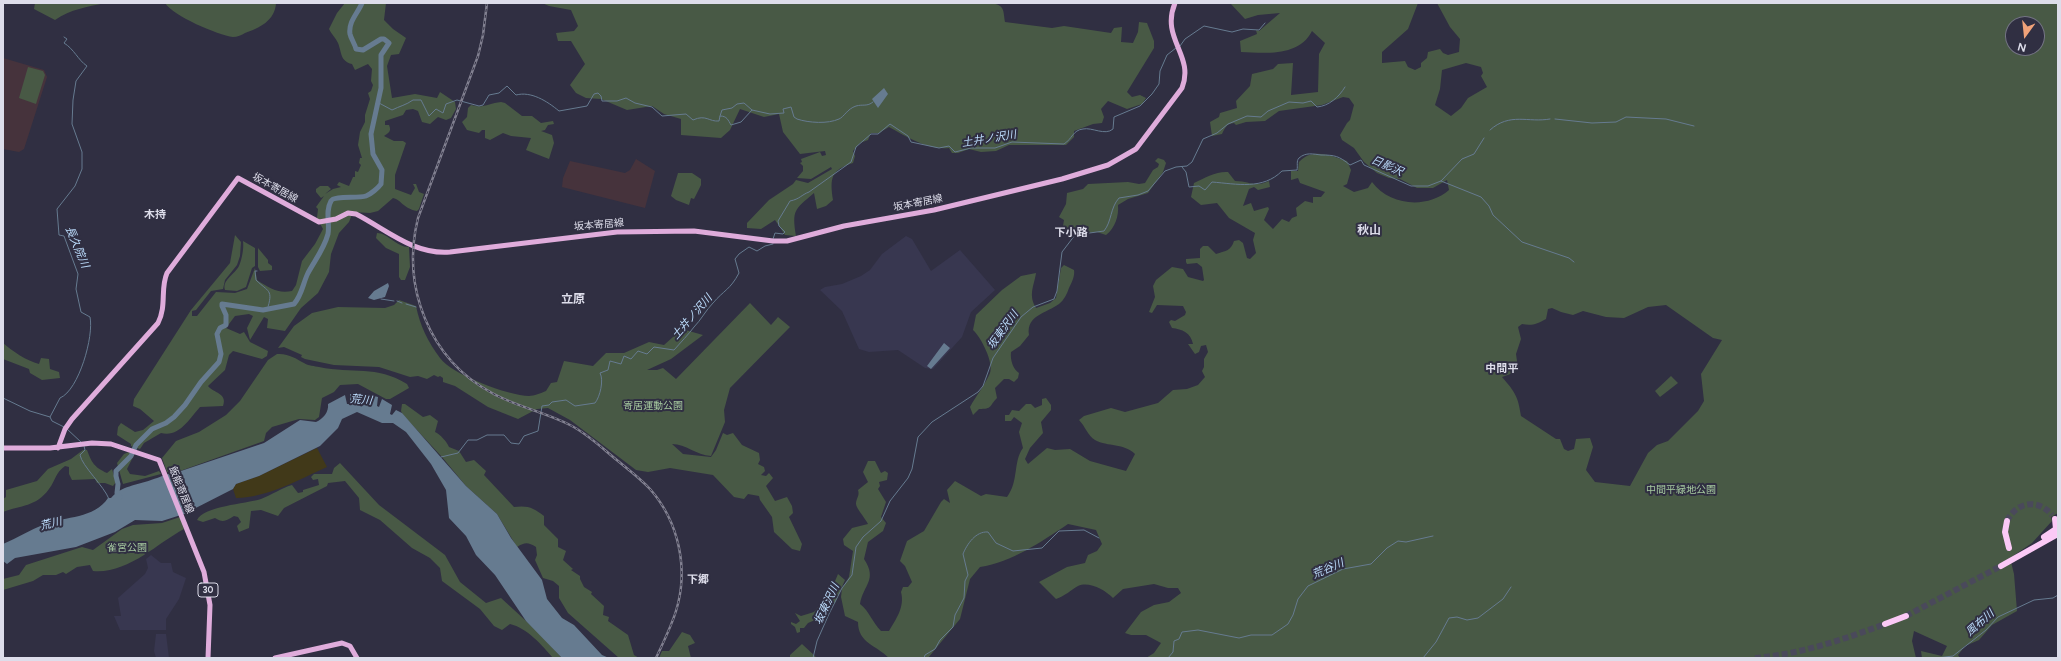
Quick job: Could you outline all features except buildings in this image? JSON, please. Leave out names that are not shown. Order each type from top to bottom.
[{"type":"highway","points":[[2019,556],[2055,530],[2057,525],[2055,518]]},
{"type":"highway","points":[[2007,521],[2005,532],[2009,548]]},
{"type":"highway","points":[[2001,566],[2058,535]]},
{"type":"highway","points":[[1886,624],[1903,617]]},
{"type":"main road","name":"坂本寄居線","points":[[58,448],[65,429],[72,420],[158,323],[164,304],[167,273],[238,178],[322,222],[336,219],[348,213],[356,214],[413,246],[436,253],[616,232],[694,231],[779,241],[844,226],[934,210],[1062,178],[1108,165],[1134,151],[1182,88],[1186,79],[1186,67],[1172,36],[1171,13],[1175,3]]},
{"type":"main road","name":"飯能寄居線","points":[[3,448],[58,448],[102,443],[127,448],[158,460],[202,567],[208,590],[208,658]]},
{"type":"main road","points":[[275,658],[342,643],[350,646],[357,658]]},
{"type":"shaded area","points":[[3,58],[44,70],[47,77],[24,149],[19,152],[3,149]]},
{"type":"shaded area","points":[[636,159],[655,171],[645,208],[562,187],[563,178],[570,161],[625,173],[630,170]]},
{"type":"shaded area","points":[[906,236],[912,239],[931,271],[960,250],[995,290],[971,312],[962,337],[933,369],[925,368],[898,350],[869,352],[859,349],[842,311],[820,290],[825,287],[842,284],[861,276],[870,270],[882,254]]},
{"type":"shaded area","points":[[151,555],[161,563],[171,563],[173,572],[186,578],[179,599],[166,619],[166,630],[120,630],[114,616],[121,616],[118,598],[145,574],[148,568],[146,559]]},
{"type":"shaded area","points":[[156,634],[166,634],[169,658],[156,658],[154,651]]},
{"type":"green space","points":[[35,3],[105,3],[73,11],[55,20],[34,9]]},
{"type":"green space","points":[[165,3],[276,3],[273,15],[265,23],[256,29],[233,37],[217,33],[186,19],[177,14]]},
{"type":"green space","points":[[345,3],[386,3],[384,20],[393,29],[406,38],[399,54],[391,55],[387,66],[392,98],[415,94],[437,98],[440,92],[455,102],[456,109],[451,118],[446,120],[438,117],[430,124],[422,122],[418,111],[413,109],[406,110],[403,115],[385,121],[385,125],[389,125],[390,129],[384,136],[394,141],[403,141],[406,143],[395,175],[395,189],[411,195],[415,188],[413,184],[416,184],[419,192],[424,194],[419,209],[417,211],[412,210],[393,198],[378,211],[370,213],[353,212],[349,222],[339,233],[331,254],[329,272],[318,293],[301,308],[285,331],[267,328],[268,319],[264,317],[250,340],[247,328],[253,316],[249,314],[235,316],[226,328],[240,334],[244,332],[250,342],[268,351],[267,356],[262,359],[233,351],[229,355],[225,370],[208,386],[222,396],[224,402],[223,406],[200,407],[179,430],[167,434],[161,433],[144,443],[140,449],[131,446],[131,444],[117,435],[118,427],[121,423],[135,432],[143,430],[154,421],[140,409],[133,406],[134,399],[191,310],[230,263],[235,235],[241,242],[240,256],[237,265],[225,280],[223,289],[211,291],[196,310],[192,311],[192,316],[197,316],[216,292],[235,293],[247,289],[255,268],[257,280],[266,286],[282,292],[292,291],[296,285],[302,261],[315,244],[323,229],[317,218],[318,209],[316,207],[324,196],[321,198],[316,192],[316,189],[320,186],[328,186],[331,189],[325,194],[333,189],[341,187],[337,185],[339,182],[349,186],[353,177],[355,177],[355,171],[358,172],[361,165],[359,163],[360,158],[362,158],[358,145],[360,132],[365,122],[365,115],[370,99],[368,93],[371,91],[373,85],[371,81],[372,69],[368,64],[355,70],[352,64],[345,61],[337,41],[329,29],[337,13]]},
{"type":"green space","points":[[542,3],[992,3],[1003,9],[1005,22],[1052,28],[1064,26],[1111,33],[1114,28],[1122,27],[1121,42],[1133,43],[1138,32],[1139,22],[1147,23],[1154,41],[1154,48],[1127,92],[1132,97],[1140,95],[1146,98],[1142,104],[1127,109],[1108,101],[1101,109],[1104,117],[1102,123],[1093,124],[1074,131],[1074,137],[1066,145],[1009,145],[996,151],[981,152],[969,149],[958,153],[952,153],[949,148],[925,145],[910,139],[889,127],[879,133],[871,133],[868,140],[860,143],[853,151],[855,156],[853,163],[840,169],[833,176],[833,200],[826,206],[817,209],[814,193],[798,207],[794,221],[796,236],[785,235],[775,220],[761,229],[747,228],[747,223],[769,200],[793,184],[796,180],[808,183],[832,169],[831,167],[811,179],[797,178],[803,171],[803,166],[800,163],[802,162],[801,159],[820,152],[822,156],[826,155],[825,151],[800,154],[783,132],[779,114],[764,117],[740,109],[730,130],[721,138],[681,135],[681,119],[664,114],[652,106],[627,110],[601,99],[586,98],[576,93],[570,85],[585,64],[571,41],[558,41],[556,33],[574,31],[578,26],[571,10],[549,6]]},
{"type":"green space","name":"中間平緑地公園","points":[[1230,3],[1418,3],[1408,29],[1382,52],[1382,63],[1405,61],[1408,67],[1415,70],[1421,67],[1421,63],[1427,58],[1428,52],[1440,49],[1443,53],[1448,55],[1459,52],[1460,39],[1450,27],[1437,3],[2058,3],[2058,513],[2051,517],[2052,521],[2032,543],[2010,558],[2014,574],[2017,611],[1992,625],[1979,640],[1965,646],[1958,655],[1960,658],[1922,658],[1921,651],[1942,656],[1947,646],[1914,631],[1912,641],[1916,658],[1146,658],[1154,653],[1161,643],[1146,635],[1131,635],[1125,633],[1141,612],[1154,605],[1169,602],[1181,593],[1178,588],[1168,588],[1154,584],[1123,589],[1113,598],[1097,587],[1092,585],[1082,585],[1056,599],[1039,582],[1067,567],[1085,563],[1088,555],[1097,551],[1102,544],[1096,530],[1068,524],[1015,556],[980,567],[970,579],[960,619],[928,658],[889,658],[869,643],[861,635],[858,622],[845,616],[841,597],[842,588],[849,577],[853,551],[844,545],[843,539],[852,528],[868,524],[857,508],[856,504],[859,494],[858,490],[868,482],[863,472],[868,461],[875,461],[881,473],[885,471],[888,473],[887,480],[879,482],[880,486],[878,489],[886,502],[881,517],[886,523],[883,531],[868,542],[864,559],[870,572],[870,577],[860,604],[881,631],[889,631],[901,608],[901,592],[903,587],[908,587],[912,582],[905,566],[900,561],[907,541],[924,531],[944,499],[950,503],[947,490],[955,481],[981,496],[986,494],[1007,497],[1011,491],[1018,459],[1023,448],[1019,432],[1022,423],[1014,417],[1011,421],[1005,421],[1005,415],[1009,415],[1012,410],[1019,411],[1026,404],[1031,404],[1035,408],[1042,405],[1042,399],[1046,398],[1051,405],[1051,410],[1041,422],[1043,433],[1030,448],[1025,459],[1028,464],[1047,448],[1055,450],[1070,449],[1090,461],[1126,471],[1135,454],[1126,448],[1105,444],[1095,440],[1090,436],[1079,420],[1084,416],[1111,408],[1125,412],[1158,403],[1173,390],[1187,389],[1198,385],[1205,377],[1202,371],[1204,367],[1204,359],[1208,352],[1206,345],[1201,346],[1199,352],[1195,354],[1188,344],[1193,344],[1188,334],[1179,329],[1172,328],[1169,322],[1171,320],[1175,321],[1185,315],[1186,312],[1183,306],[1157,305],[1152,313],[1149,312],[1155,297],[1153,286],[1156,280],[1172,267],[1183,269],[1188,277],[1203,281],[1202,267],[1197,263],[1187,264],[1186,259],[1200,258],[1200,249],[1203,246],[1208,246],[1216,254],[1227,250],[1231,247],[1234,241],[1239,240],[1243,243],[1247,258],[1250,259],[1256,253],[1253,240],[1255,233],[1229,218],[1217,203],[1201,205],[1191,197],[1194,183],[1211,175],[1224,172],[1228,172],[1235,181],[1259,184],[1269,181],[1270,187],[1258,190],[1254,187],[1249,189],[1243,206],[1251,203],[1254,211],[1268,207],[1269,209],[1264,220],[1273,229],[1282,219],[1289,222],[1292,218],[1297,216],[1296,208],[1305,201],[1313,203],[1313,197],[1321,197],[1325,192],[1300,183],[1298,178],[1291,180],[1291,171],[1298,171],[1299,162],[1304,157],[1310,155],[1329,155],[1347,161],[1351,170],[1347,184],[1343,186],[1354,192],[1368,188],[1372,182],[1380,190],[1398,200],[1420,202],[1440,196],[1449,190],[1447,180],[1433,188],[1417,188],[1400,179],[1389,178],[1377,173],[1364,162],[1354,148],[1342,140],[1340,135],[1350,120],[1354,105],[1349,98],[1343,97],[1322,105],[1279,111],[1265,121],[1246,122],[1236,125],[1234,123],[1229,124],[1222,134],[1212,136],[1210,122],[1219,117],[1220,113],[1237,108],[1236,101],[1250,86],[1252,74],[1273,69],[1278,64],[1293,63],[1291,95],[1318,92],[1319,54],[1325,43],[1312,31],[1299,45],[1281,52],[1241,52],[1240,41],[1257,34],[1256,30],[1259,31],[1280,13],[1258,15],[1245,19]],"holes":[[[1466,63],[1481,67],[1483,73],[1481,76],[1487,87],[1468,98],[1461,108],[1451,116],[1435,105],[1440,89],[1442,70]],[[1666,305],[1713,338],[1722,340],[1701,374],[1704,401],[1698,411],[1668,441],[1657,445],[1648,453],[1630,486],[1595,482],[1586,470],[1593,447],[1590,438],[1576,439],[1574,449],[1568,451],[1564,449],[1560,439],[1556,439],[1521,416],[1519,404],[1515,395],[1502,377],[1516,372],[1516,354],[1521,339],[1518,327],[1522,324],[1534,324],[1546,319],[1548,309],[1552,308],[1573,315],[1583,311],[1606,317],[1624,318],[1648,307]]]},
{"type":"green space","points":[[28,67],[43,71],[45,75],[36,104],[19,98]]},
{"type":"green space","points":[[501,102],[505,103],[522,116],[532,116],[541,123],[553,121],[554,124],[548,125],[545,130],[541,131],[552,135],[554,143],[549,159],[526,150],[531,138],[511,136],[503,133],[490,140],[485,138],[485,130],[482,130],[479,133],[467,130],[462,122],[467,117],[468,108],[471,105],[483,106]]},
{"type":"green space","points":[[1158,158],[1164,160],[1166,163],[1163,172],[1148,193],[1128,199],[1118,205],[1116,222],[1106,235],[1097,232],[1059,235],[1058,228],[1063,226],[1064,220],[1059,217],[1066,204],[1067,193],[1083,189],[1088,184],[1128,182],[1139,184],[1145,183],[1153,170],[1158,167],[1159,164],[1155,161]]},
{"type":"green space","points":[[678,173],[692,173],[701,179],[701,185],[694,199],[691,198],[689,205],[676,200],[671,196]]},
{"type":"green space","points":[[377,233],[385,235],[400,245],[409,247],[410,267],[405,280],[401,280],[399,277],[399,254],[386,248],[376,238]]},
{"type":"green space","points":[[243,241],[255,248],[255,266],[252,268],[246,287],[237,291],[225,290],[225,283],[239,266],[242,257]]},
{"type":"green space","points":[[258,248],[268,260],[268,263],[272,266],[272,270],[260,271],[258,267]]},
{"type":"green space","points":[[1064,265],[1074,270],[1073,279],[1065,297],[1059,304],[1038,315],[1034,319],[1029,328],[1029,335],[1020,346],[1011,352],[1012,364],[1019,373],[1018,378],[1014,382],[1009,379],[1004,379],[995,388],[997,398],[989,408],[979,409],[973,415],[970,407],[986,382],[991,369],[986,350],[980,338],[973,330],[976,315],[1002,290],[1021,276],[1036,273],[1032,290],[1032,299],[1036,308],[1050,303],[1056,298],[1061,268]]},
{"type":"green space","name":"寄居運動公園","points":[[399,300],[416,306],[422,327],[428,340],[446,364],[456,371],[481,383],[508,392],[529,396],[546,391],[551,383],[557,382],[564,361],[593,366],[606,353],[624,353],[649,342],[664,345],[682,329],[703,335],[671,359],[647,370],[657,370],[663,368],[676,379],[750,303],[771,325],[778,317],[790,327],[730,388],[724,410],[725,422],[711,456],[701,454],[677,444],[672,444],[683,454],[711,457],[716,450],[723,433],[727,435],[733,433],[742,445],[759,453],[760,460],[758,464],[764,467],[765,471],[761,475],[766,476],[769,473],[773,478],[766,486],[775,501],[787,497],[792,506],[793,513],[789,517],[802,544],[800,551],[792,549],[774,532],[772,517],[760,500],[759,496],[748,494],[744,499],[734,497],[713,475],[670,468],[648,472],[636,470],[570,420],[548,408],[537,409],[518,419],[488,407],[455,386],[443,382],[443,378],[440,376],[438,377],[434,375],[427,379],[418,376],[410,377],[379,367],[334,365],[305,359],[301,357],[302,355],[284,347],[278,348],[294,326],[312,313],[338,307],[385,308],[394,305]]},
{"type":"green space","points":[[3,343],[34,363],[39,364],[41,358],[49,359],[50,369],[59,372],[60,378],[42,380],[30,373],[29,369],[3,359]]},
{"type":"green space","points":[[277,354],[289,355],[312,366],[385,374],[407,384],[409,388],[390,399],[386,399],[358,384],[340,385],[334,392],[322,398],[319,417],[315,420],[299,419],[272,427],[266,433],[264,441],[180,471],[167,472],[162,458],[176,441],[199,432],[226,415],[240,401],[268,360]]},
{"type":"green space","points":[[1671,376],[1678,383],[1660,397],[1655,391]]},
{"type":"green space","points":[[402,404],[405,404],[423,417],[430,415],[438,421],[435,432],[443,438],[449,447],[459,451],[466,462],[474,460],[486,471],[484,475],[514,507],[523,506],[530,508],[544,516],[544,525],[558,539],[558,547],[566,551],[563,560],[573,569],[571,570],[580,576],[584,587],[592,592],[591,594],[604,606],[603,615],[609,617],[608,621],[628,635],[634,655],[639,658],[619,658],[568,613],[559,598],[559,586],[553,581],[543,578],[535,560],[537,555],[536,547],[526,543],[517,547],[497,514],[466,486],[442,457],[403,415],[401,411]]},
{"type":"green space","points":[[83,450],[87,450],[92,461],[99,469],[107,473],[112,469],[116,482],[113,486],[105,483],[97,483],[95,479],[72,480],[69,474],[69,467],[65,466],[59,471],[49,489],[39,499],[28,505],[3,512],[3,499],[6,497],[6,490],[37,481],[48,469],[71,459]]},
{"type":"green space","points":[[129,452],[134,455],[127,469],[130,474],[145,476],[159,471],[161,474],[123,484],[117,463],[124,454]]},
{"type":"green space","points":[[340,463],[379,505],[445,555],[460,582],[486,603],[501,598],[537,631],[562,658],[553,658],[534,638],[516,626],[510,624],[502,630],[494,626],[480,609],[442,581],[440,568],[430,558],[412,548],[380,520],[360,510],[359,498],[345,481],[328,483],[327,486],[284,508],[278,516],[261,510],[251,511],[249,528],[239,532],[237,526],[241,522],[238,517],[234,516],[224,521],[215,518],[203,522],[197,520],[201,515],[216,509],[261,499],[292,485],[298,493],[303,492],[303,490],[319,485],[318,479],[313,480],[311,477],[314,474],[332,474],[334,468]]},
{"type":"green space","name":"雀宮公園","points":[[180,517],[184,529],[141,557],[118,568],[106,571],[93,571],[90,565],[77,567],[66,574],[63,572],[56,575],[43,575],[33,581],[3,590],[3,579],[19,575],[26,565],[82,547],[93,550],[122,529],[133,525],[162,523]]},
{"type":"green space","points":[[838,574],[845,580],[835,603],[832,606],[824,607],[822,617],[808,623],[804,628],[800,628],[800,632],[797,633],[795,627],[791,624],[791,622],[796,624],[800,621],[795,613],[801,616],[814,612],[823,601],[831,597],[834,594],[833,586]]},
{"type":"green space","points":[[682,632],[690,635],[695,643],[688,646],[691,658],[659,658],[662,651],[669,651]]},
{"type":"green space","points":[[802,644],[816,658],[790,658],[790,655]]},
{"type":"sand","points":[[317,448],[327,467],[272,491],[260,495],[236,498],[233,489],[236,484],[259,476]]},
{"type":"water","points":[[884,88],[888,94],[878,108],[872,99]]},
{"type":"water","points":[[388,283],[389,286],[385,297],[374,300],[368,298],[374,291]]},
{"type":"water","points":[[944,343],[950,348],[931,369],[927,366]]},
{"type":"water","name":"荒川","points":[[350,394],[361,394],[362,403],[364,403],[366,394],[378,397],[377,406],[379,407],[382,399],[392,405],[390,414],[392,415],[396,410],[402,413],[466,486],[497,514],[511,538],[542,580],[547,599],[562,618],[574,625],[602,655],[609,658],[562,658],[526,621],[495,575],[476,555],[466,536],[449,518],[446,490],[431,464],[406,432],[393,423],[382,423],[357,412],[342,419],[338,428],[320,446],[259,476],[236,484],[233,489],[184,514],[162,521],[135,520],[115,532],[76,547],[15,558],[7,564],[3,561],[3,544],[34,529],[53,521],[79,516],[95,510],[108,498],[111,498],[115,494],[130,486],[178,472],[264,443],[300,420],[316,422],[325,415],[328,410],[328,404],[345,395],[347,404],[350,404]]},
{"type":"waterway","points":[[120,497],[117,493],[118,484],[116,471],[131,456],[136,445],[152,429],[166,423],[174,417],[185,405],[201,382],[219,362],[221,354],[217,334],[220,328],[226,325],[226,315],[222,304],[263,310],[294,304],[301,293],[308,273],[322,250],[328,234],[328,209],[331,201],[337,198],[366,196],[381,184],[382,170],[373,154],[371,134],[381,88],[381,55],[389,43],[384,39],[381,39],[363,50],[356,49],[351,36],[350,26],[362,3]]},
{"type":"waterway","name":"土井ノ沢川","points":[[1180,46],[1185,39],[1204,26],[1232,32],[1243,29],[1259,30],[1265,23]]},
{"type":"waterway","name":"長久院川","points":[[64,37],[67,39],[64,43],[71,48],[87,66],[76,81],[73,100],[72,124],[82,152],[82,169],[75,186],[57,209],[59,235],[64,236],[78,274],[76,289],[81,312],[90,317],[91,326],[84,362],[79,374],[67,393],[60,398],[50,417],[52,421],[64,427]]},
{"type":"waterway","name":"土井ノ沢川","points":[[773,239],[775,233],[783,234],[785,232],[779,226],[778,221],[790,201],[809,192],[851,162],[856,147],[871,134],[878,134],[890,124],[908,136],[911,142],[939,148],[949,146],[955,152],[971,148],[995,148],[1012,142],[1064,144],[1077,131],[1080,130],[1087,129],[1102,132],[1110,131],[1113,129],[1114,117],[1140,106],[1152,94],[1159,84],[1160,71],[1167,55],[1176,48]]},
{"type":"waterway","points":[[379,103],[392,110],[413,100],[421,100],[429,116],[436,109],[443,113],[446,104],[457,100],[479,106],[483,105],[489,95],[499,93],[507,86],[516,95],[527,94],[539,98],[559,111],[587,106],[594,94],[598,93],[601,96],[602,101],[617,101],[626,98],[635,103],[652,107],[662,116],[686,114],[693,120],[697,118],[704,118],[716,121],[719,121],[720,116],[722,116],[727,119],[731,125],[741,122],[752,110],[770,114],[784,113],[783,109],[791,107],[794,117],[797,119],[813,122],[829,122],[841,118],[853,107],[873,102]]},
{"type":"waterway","name":"坂東沢川","points":[[813,658],[817,641],[829,614],[842,588],[852,575],[856,547],[863,537],[881,521],[890,501],[908,478],[912,469],[918,437],[932,422],[978,392],[983,386],[993,358],[1021,317],[1033,307],[1054,299],[1057,291],[1062,252],[1075,235],[1104,231],[1107,227],[1114,206],[1119,198],[1138,195],[1148,191],[1165,171],[1176,167],[1187,166],[1192,162],[1203,139],[1217,133],[1228,124],[1247,116],[1261,117],[1268,111],[1289,102],[1303,103],[1311,101],[1317,107],[1326,105],[1340,94],[1345,87]]},
{"type":"waterway","points":[[720,116],[722,110],[732,108],[737,104],[744,103],[752,110]]},
{"type":"waterway","name":"日影沢","points":[[1555,119],[1592,123],[1616,122],[1626,117],[1666,119],[1694,126]]},
{"type":"waterway","name":"日影沢","points":[[1490,130],[1505,121],[1519,119],[1550,119]]},
{"type":"waterway","name":"日影沢","points":[[1182,167],[1186,172],[1189,187],[1199,186],[1205,190],[1212,182],[1249,184],[1267,181],[1282,171],[1297,170],[1298,159],[1304,155],[1330,155],[1337,157],[1350,165],[1361,160],[1364,165],[1411,186],[1428,186],[1441,181],[1462,159],[1474,154],[1484,138]]},
{"type":"waterway","points":[[1441,181],[1481,197],[1489,206],[1493,215],[1522,242],[1569,258],[1574,262]]},
{"type":"waterway","name":"土井ノ沢川","points":[[441,457],[458,453],[468,440],[477,440],[487,435],[504,435],[511,443],[519,444],[524,436],[538,431],[542,406],[549,405],[552,402],[566,400],[575,406],[595,403],[601,388],[602,380],[600,373],[608,370],[610,361],[621,364],[624,356],[631,359],[638,351],[647,354],[654,347],[674,350],[697,324],[710,306],[730,287],[736,279],[739,273],[735,259],[739,254],[749,247],[757,251],[765,246],[773,244]]},
{"type":"waterway","points":[[257,271],[255,271],[256,280],[267,289],[270,294],[267,310]]},
{"type":"waterway","points":[[381,299],[394,301]]},
{"type":"waterway","points":[[397,301],[402,303]]},
{"type":"waterway","points":[[406,304],[416,307]]},
{"type":"waterway","points":[[3,398],[30,411],[50,417]]},
{"type":"waterway","name":"長久院川","points":[[67,429],[82,443]]},
{"type":"waterway","name":"長久院川","points":[[84,446],[85,450],[80,455],[82,460],[103,488],[109,499]]},
{"type":"waterway","points":[[924,658],[925,655],[935,649],[940,640],[953,627],[955,615],[964,598],[965,581],[968,575],[963,554],[972,539],[976,536],[984,532],[988,532],[996,543],[1013,551],[1042,548],[1059,531],[1084,530],[1099,538]]},
{"type":"waterway","name":"荒谷川","points":[[1168,658],[1173,652],[1174,641],[1179,639],[1182,632],[1198,630],[1239,638],[1251,635],[1272,635],[1288,624],[1293,615],[1298,599],[1308,586],[1343,569],[1371,564],[1387,548],[1398,541],[1406,542],[1433,536]]},
{"type":"waterway","points":[[1423,658],[1436,642],[1449,618],[1457,617],[1467,620],[1478,618],[1503,599],[1511,587]]},
{"type":"waterway","name":"風布川","points":[[1937,658],[1953,656],[1986,630],[1998,617],[2034,600],[2053,598],[2058,595]]},
{"type":"tunnel","points":[[2007,521],[2016,510],[2028,504],[2040,506],[2052,515]]},
{"type":"tunnel","points":[[1906,616],[2001,566]]},
{"type":"tunnel","points":[[1755,658],[1821,646],[1885,624]]},
{"type":"railway","points":[[487,3],[483,35],[478,56],[418,218],[414,244],[414,270],[417,295],[425,319],[436,341],[451,361],[470,379],[502,398],[551,416],[583,433],[639,478],[660,502],[668,516],[679,547],[682,579],[676,611],[656,658]]},
{"type":"district","name":"木持","points":[[155,215]]},
{"type":"district","name":"秋山","points":[[1369,230]]},
{"type":"district","name":"下小路","points":[[1071,233]]},
{"type":"district","name":"立原","points":[[573,299]]},
{"type":"district","name":"中間平","points":[[1502,369]]},
{"type":"district","name":"下郷","points":[[698,580]]}]
